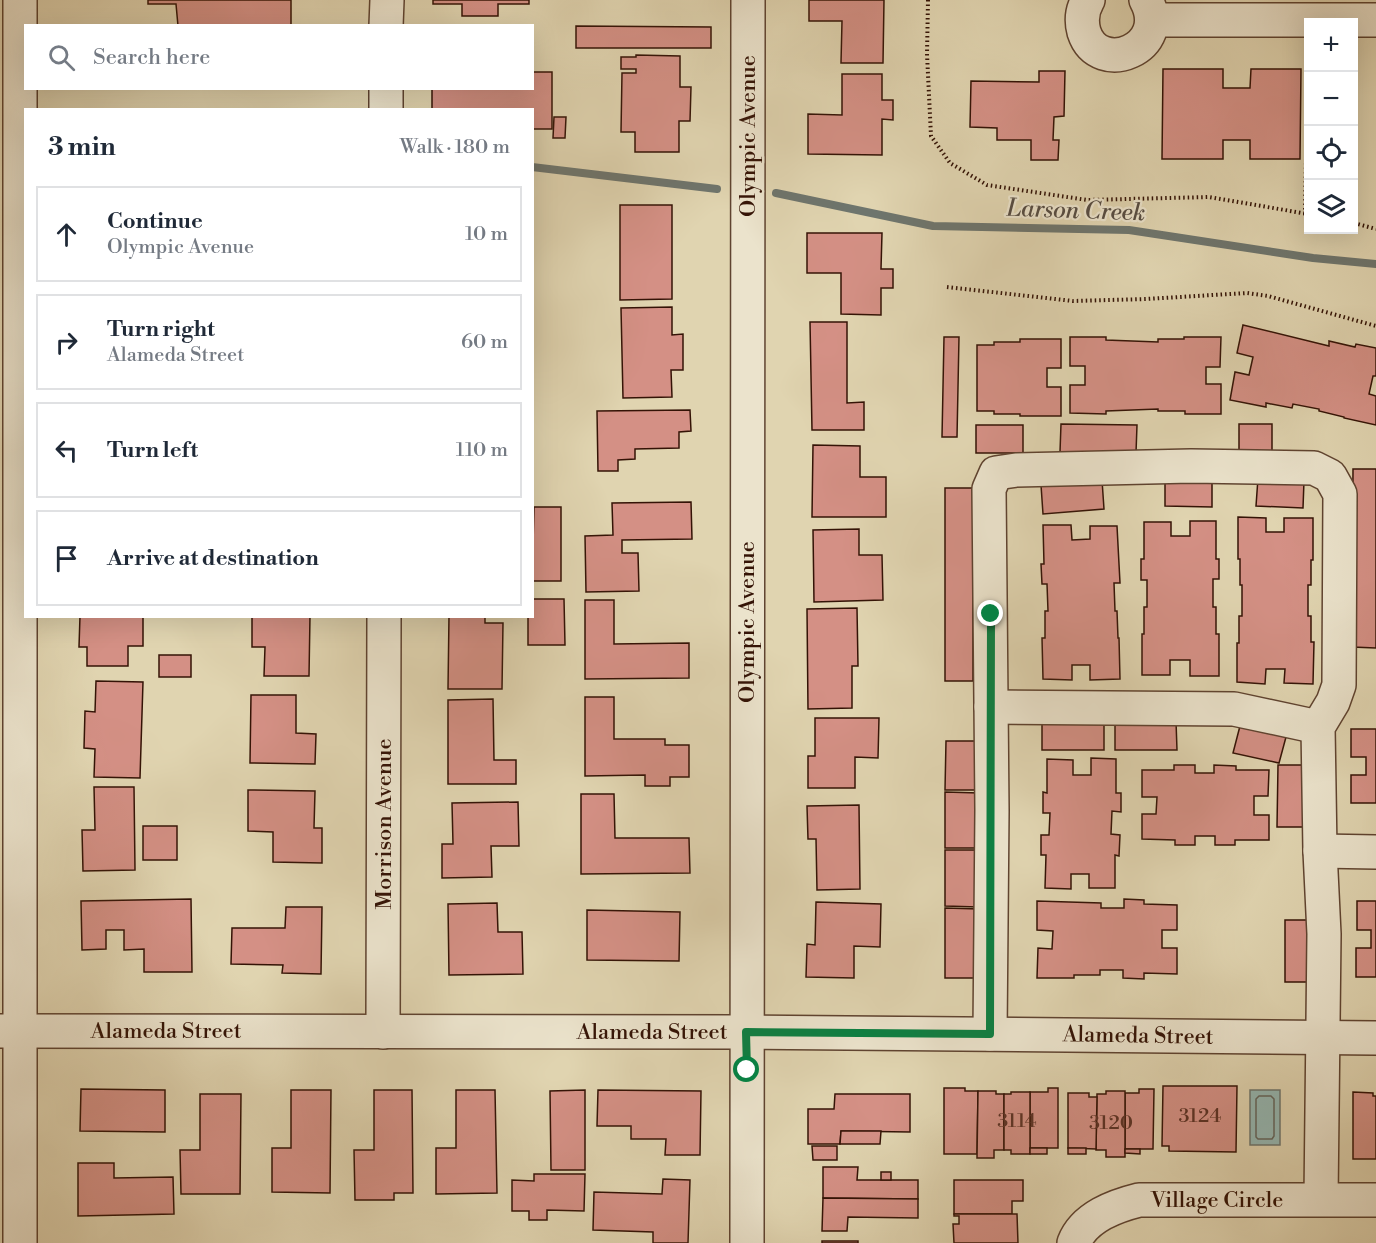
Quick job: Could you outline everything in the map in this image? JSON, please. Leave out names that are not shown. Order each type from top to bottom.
[{"type":"street","points":[[20,0],[11,322],[9,658],[10,1031],[20,1243]]},
{"type":"street","points":[[386,24],[387,0]]},
{"type":"street","name":"Olympic Avenue","points":[[747,1243],[748,0]]},
{"type":"street","points":[[1088,0],[1082,14],[1082,25],[1086,36],[1102,52],[1114,55],[1125,54],[1136,49],[1144,41],[1150,31],[1149,10],[1304,20]]},
{"type":"street","points":[[1358,20],[1376,20]]},
{"type":"street","points":[[386,90],[386,108]]},
{"type":"street","points":[[990,1034],[989,489],[996,473],[1016,470],[1179,466],[1314,468],[1330,476],[1340,494],[1339,685],[1333,702],[1318,727],[1324,934],[1321,1199]]},
{"type":"street","name":"Morrison Avenue","points":[[383,1032],[384,618]]},
{"type":"street","points":[[991,707],[1234,709],[1318,727]]},
{"type":"street","points":[[1320,850],[1376,852]]},
{"type":"street","name":"Alameda Street","points":[[10,1031],[746,1032],[1376,1038]]},
{"type":"street","name":"Village Circle","points":[[1074,1243],[1091,1221],[1114,1206],[1139,1200],[1376,1200]]},
{"type":"path","points":[[928,0],[927,54],[931,136],[950,163],[987,185],[1087,200],[1209,197],[1304,213]]},
{"type":"path","points":[[1307,180],[1308,72]]},
{"type":"path","points":[[1358,224],[1376,229]]},
{"type":"path","points":[[947,286],[1073,301],[1247,293],[1268,296],[1376,326]]},
{"type":"water","points":[[1250,1090],[1280,1090],[1280,1145],[1250,1145]]},
{"type":"building","points":[[148,0],[291,0],[291,24],[178,24],[176,4],[148,4]]},
{"type":"building","points":[[433,0],[529,0],[529,4],[498,4],[498,16],[462,16],[462,4],[433,4]]},
{"type":"building","points":[[809,0],[884,0],[883,63],[841,63],[842,21],[809,21]]},
{"type":"building","points":[[576,26],[711,27],[711,48],[576,48]]},
{"type":"building","points":[[636,55],[680,56],[680,87],[691,87],[690,121],[679,121],[679,152],[635,152],[635,132],[621,132],[622,73],[636,73],[636,69],[621,69],[621,57],[636,57]]},
{"type":"building","points":[[1163,69],[1223,69],[1223,88],[1250,88],[1251,69],[1301,69],[1300,159],[1250,159],[1250,140],[1223,140],[1223,159],[1162,159]]},
{"type":"building","points":[[1039,71],[1065,71],[1064,116],[1054,117],[1053,140],[1059,140],[1058,160],[1031,160],[1031,140],[997,140],[997,128],[970,127],[971,81],[1039,82]]},
{"type":"building","points":[[534,72],[552,72],[552,129],[534,129],[534,108],[432,108],[432,90],[534,90]]},
{"type":"building","points":[[842,74],[882,74],[882,100],[893,100],[893,120],[882,119],[882,155],[808,154],[808,114],[842,115]]},
{"type":"building","points":[[554,117],[566,117],[565,138],[553,138]]},
{"type":"building","points":[[620,205],[672,205],[672,299],[620,300]]},
{"type":"building","points":[[807,233],[882,233],[881,269],[893,269],[893,288],[881,288],[881,315],[841,314],[841,273],[807,273]]},
{"type":"building","points":[[672,307],[672,335],[683,334],[683,370],[671,370],[672,397],[623,398],[621,308]]},
{"type":"building","points":[[810,322],[847,322],[847,403],[864,402],[864,430],[812,430]]},
{"type":"building","points":[[1243,325],[1329,346],[1329,341],[1355,347],[1356,344],[1376,348],[1376,376],[1373,376],[1369,394],[1376,396],[1376,425],[1293,404],[1292,408],[1266,403],[1266,407],[1230,400],[1235,372],[1249,375],[1253,357],[1237,353]]},
{"type":"building","points":[[944,337],[959,337],[957,437],[942,437]]},
{"type":"building","points":[[1070,337],[1106,337],[1106,340],[1158,342],[1158,339],[1221,337],[1220,367],[1206,367],[1206,384],[1221,384],[1221,414],[1185,414],[1185,411],[1158,411],[1158,409],[1106,411],[1106,414],[1070,413],[1070,385],[1085,385],[1085,366],[1070,366]]},
{"type":"building","points":[[1020,339],[1061,339],[1061,368],[1047,368],[1047,387],[1061,387],[1061,416],[1020,416],[1020,414],[994,414],[994,411],[977,411],[977,345],[994,345],[994,342],[1020,342]]},
{"type":"building","points":[[690,410],[691,431],[679,432],[679,448],[635,449],[635,459],[618,460],[618,471],[598,471],[597,411]]},
{"type":"building","points":[[1061,424],[1137,425],[1136,453],[1060,452]]},
{"type":"building","points":[[1239,424],[1272,424],[1272,453],[1239,453]]},
{"type":"building","points":[[976,425],[1023,425],[1023,453],[976,453]]},
{"type":"building","points":[[813,445],[860,446],[860,477],[886,477],[886,517],[812,517]]},
{"type":"building","points":[[1353,469],[1376,469],[1376,648],[1352,647]]},
{"type":"building","points":[[1212,477],[1212,507],[1165,506],[1165,478]]},
{"type":"building","points":[[1258,478],[1304,481],[1303,508],[1256,506]]},
{"type":"building","points":[[1102,480],[1104,509],[1043,514],[1041,485]]},
{"type":"building","points":[[945,488],[973,488],[973,681],[945,681]]},
{"type":"building","points":[[691,502],[692,539],[622,540],[622,553],[638,553],[639,591],[586,592],[585,536],[613,535],[612,503]]},
{"type":"building","points":[[534,507],[561,507],[561,581],[534,581]]},
{"type":"building","points":[[1238,517],[1266,518],[1266,532],[1284,532],[1284,518],[1313,518],[1313,560],[1311,560],[1311,585],[1308,585],[1308,616],[1311,616],[1311,642],[1314,642],[1313,684],[1284,683],[1285,669],[1266,669],[1265,684],[1237,682],[1239,616],[1242,616]]},
{"type":"building","points":[[1190,521],[1216,521],[1216,559],[1219,559],[1219,579],[1213,579],[1213,607],[1216,607],[1216,634],[1219,634],[1219,676],[1190,676],[1190,660],[1170,660],[1170,675],[1142,675],[1142,634],[1144,634],[1144,607],[1147,607],[1147,580],[1141,580],[1141,559],[1144,559],[1144,522],[1171,522],[1171,536],[1190,536]]},
{"type":"building","points":[[1043,525],[1071,525],[1072,540],[1090,539],[1090,526],[1117,526],[1120,583],[1114,583],[1120,679],[1090,680],[1090,665],[1072,665],[1072,680],[1043,679],[1042,638],[1045,638],[1045,611],[1048,611],[1047,584],[1042,584]]},
{"type":"building","points":[[859,529],[859,555],[882,555],[883,600],[814,602],[813,530]]},
{"type":"building","points":[[534,599],[564,599],[565,645],[528,645],[528,618],[534,618]]},
{"type":"building","points":[[585,600],[614,600],[614,644],[689,643],[689,678],[585,679]]},
{"type":"building","points":[[857,608],[858,666],[852,666],[852,708],[808,709],[807,609]]},
{"type":"building","points":[[80,618],[143,618],[143,646],[128,646],[128,666],[87,666],[87,647],[79,647]]},
{"type":"building","points":[[252,618],[310,618],[309,676],[264,676],[265,647],[252,647]]},
{"type":"building","points":[[449,618],[485,618],[485,623],[503,623],[502,689],[448,689]]},
{"type":"building","points":[[159,655],[191,655],[191,677],[159,677]]},
{"type":"building","points":[[96,681],[143,682],[140,778],[94,777],[95,749],[84,748],[85,711],[95,712]]},
{"type":"building","points":[[251,695],[296,695],[296,733],[316,734],[315,764],[250,763]]},
{"type":"building","points":[[585,697],[614,697],[614,739],[665,739],[665,745],[689,745],[689,777],[670,777],[670,786],[645,786],[645,775],[585,776]]},
{"type":"building","points":[[493,699],[494,760],[516,760],[516,784],[448,784],[448,700]]},
{"type":"building","points":[[815,718],[879,718],[878,758],[855,757],[855,788],[808,788],[808,756],[815,756]]},
{"type":"building","points":[[1176,721],[1177,750],[1115,750],[1115,722]]},
{"type":"building","points":[[1042,722],[1104,722],[1104,750],[1042,750]]},
{"type":"building","points":[[1240,726],[1286,737],[1279,763],[1233,753]]},
{"type":"building","points":[[1351,729],[1376,729],[1376,803],[1351,803],[1351,775],[1366,775],[1366,757],[1351,757]]},
{"type":"building","points":[[946,741],[979,741],[979,790],[945,790]]},
{"type":"building","points":[[1091,758],[1116,759],[1116,793],[1121,793],[1121,812],[1112,811],[1111,834],[1120,835],[1119,856],[1115,855],[1115,888],[1089,888],[1089,874],[1071,874],[1071,889],[1045,888],[1046,855],[1041,855],[1041,835],[1049,835],[1050,813],[1043,813],[1043,792],[1047,793],[1047,759],[1073,760],[1073,775],[1091,775]]},
{"type":"building","points":[[1174,765],[1195,765],[1195,773],[1214,773],[1214,765],[1236,766],[1236,770],[1269,770],[1268,796],[1254,796],[1254,815],[1269,815],[1269,840],[1235,840],[1235,845],[1215,845],[1215,836],[1195,836],[1195,845],[1175,845],[1175,840],[1142,839],[1142,814],[1156,814],[1157,797],[1142,797],[1142,770],[1174,770]]},
{"type":"building","points":[[1278,765],[1305,765],[1304,827],[1277,827]]},
{"type":"building","points":[[94,787],[134,787],[135,870],[83,871],[82,830],[95,830]]},
{"type":"building","points":[[248,790],[315,791],[314,828],[322,828],[322,863],[273,862],[273,832],[248,831]]},
{"type":"building","points":[[945,792],[979,793],[978,848],[945,848]]},
{"type":"building","points":[[581,794],[614,794],[615,838],[689,838],[690,873],[581,874]]},
{"type":"building","points":[[518,802],[519,846],[491,846],[492,877],[442,878],[442,844],[453,844],[452,803]]},
{"type":"building","points":[[859,805],[860,889],[817,890],[816,839],[808,839],[807,806]]},
{"type":"building","points":[[143,826],[177,826],[177,860],[143,860]]},
{"type":"building","points":[[945,850],[979,850],[978,907],[945,906]]},
{"type":"building","points":[[191,899],[192,972],[144,972],[144,949],[124,950],[124,930],[106,930],[106,949],[82,950],[81,901]]},
{"type":"building","points":[[1124,899],[1144,900],[1144,904],[1177,905],[1177,930],[1162,930],[1162,948],[1177,948],[1177,974],[1144,973],[1144,979],[1123,978],[1123,970],[1100,970],[1100,975],[1037,978],[1038,948],[1052,949],[1053,931],[1037,930],[1037,901],[1101,903],[1101,908],[1124,908]]},
{"type":"building","points":[[1357,901],[1376,901],[1376,977],[1356,977],[1356,948],[1371,948],[1371,930],[1357,930]]},
{"type":"building","points":[[816,902],[881,904],[880,947],[854,946],[854,978],[806,977],[807,944],[815,945]]},
{"type":"building","points":[[497,903],[498,932],[522,932],[523,974],[449,975],[448,904]]},
{"type":"building","points":[[286,907],[322,907],[321,974],[282,973],[283,965],[231,964],[232,928],[285,928]]},
{"type":"building","points":[[945,908],[979,909],[978,978],[945,978]]},
{"type":"building","points":[[587,910],[680,912],[679,961],[587,960]]},
{"type":"building","points":[[1285,920],[1313,920],[1313,982],[1285,982]]},
{"type":"building","points":[[1163,1086],[1237,1086],[1236,1152],[1169,1151],[1169,1146],[1162,1146]]},
{"type":"building","points":[[944,1088],[965,1088],[965,1091],[978,1091],[977,1154],[944,1154]]},
{"type":"building","points":[[1048,1088],[1058,1088],[1058,1148],[1030,1148],[1030,1092],[1048,1092]]},
{"type":"building","points":[[81,1089],[165,1090],[165,1132],[80,1131]]},
{"type":"building","points":[[1139,1089],[1154,1089],[1153,1149],[1125,1149],[1125,1093],[1139,1093]]},
{"type":"building","points":[[291,1090],[331,1090],[330,1193],[272,1192],[272,1148],[291,1148]]},
{"type":"building","points":[[374,1090],[412,1090],[413,1193],[394,1193],[394,1200],[355,1200],[354,1150],[374,1150]]},
{"type":"building","points":[[456,1090],[495,1090],[497,1193],[436,1194],[436,1148],[456,1148]]},
{"type":"building","points":[[585,1090],[585,1170],[551,1170],[550,1091]]},
{"type":"building","points":[[598,1090],[701,1091],[700,1155],[665,1155],[666,1139],[631,1139],[631,1126],[597,1126]]},
{"type":"building","points":[[978,1091],[996,1091],[996,1094],[1004,1094],[1004,1150],[994,1150],[994,1158],[977,1158]]},
{"type":"building","points":[[1106,1091],[1125,1091],[1125,1157],[1106,1157],[1106,1150],[1096,1150],[1097,1094],[1106,1094]]},
{"type":"building","points":[[1011,1092],[1030,1092],[1030,1154],[1011,1154],[1011,1150],[1004,1150],[1004,1094],[1011,1094]]},
{"type":"building","points":[[1353,1092],[1373,1093],[1373,1096],[1376,1096],[1376,1159],[1353,1159]]},
{"type":"building","points":[[1068,1093],[1089,1093],[1089,1097],[1097,1097],[1096,1149],[1068,1148]]},
{"type":"building","points":[[200,1094],[241,1094],[240,1194],[181,1194],[180,1150],[200,1150]]},
{"type":"building","points":[[835,1094],[910,1094],[910,1132],[841,1131],[840,1144],[808,1144],[808,1109],[834,1109]]},
{"type":"building","points":[[841,1131],[881,1131],[880,1144],[840,1144]]},
{"type":"building","points":[[812,1146],[837,1146],[837,1160],[813,1160]]},
{"type":"building","points":[[1030,1148],[1047,1148],[1047,1154],[1030,1154]]},
{"type":"building","points":[[1068,1148],[1086,1148],[1086,1154],[1068,1154]]},
{"type":"building","points":[[1125,1149],[1140,1149],[1140,1154],[1125,1153]]},
{"type":"building","points":[[78,1163],[114,1163],[114,1178],[173,1177],[174,1214],[78,1216]]},
{"type":"building","points":[[823,1167],[858,1167],[857,1180],[918,1180],[918,1199],[823,1198]]},
{"type":"building","points":[[881,1172],[891,1172],[891,1180],[881,1180]]},
{"type":"building","points":[[534,1174],[585,1174],[584,1211],[547,1210],[547,1220],[529,1220],[529,1211],[512,1211],[512,1180],[534,1181]]},
{"type":"building","points":[[663,1179],[690,1180],[688,1243],[653,1243],[653,1232],[593,1230],[594,1192],[662,1194]]},
{"type":"building","points":[[954,1180],[1023,1180],[1023,1201],[1012,1201],[1012,1214],[954,1214]]},
{"type":"building","points":[[823,1198],[918,1199],[918,1218],[848,1217],[847,1231],[822,1231]]},
{"type":"building","points":[[954,1214],[1017,1214],[1018,1243],[954,1243],[953,1224],[959,1224],[959,1216],[954,1216]]},
{"type":"building","points":[[822,1241],[858,1241],[858,1243],[822,1243]]},
{"type":"waterway","name":"Larson Creek","points":[[534,167],[717,189]]},
{"type":"waterway","name":"Larson Creek","points":[[776,193],[933,226],[1129,230],[1313,258],[1376,264]]},
{"type":"route","points":[[747,1070],[746,1032],[990,1034],[991,614]]}]
